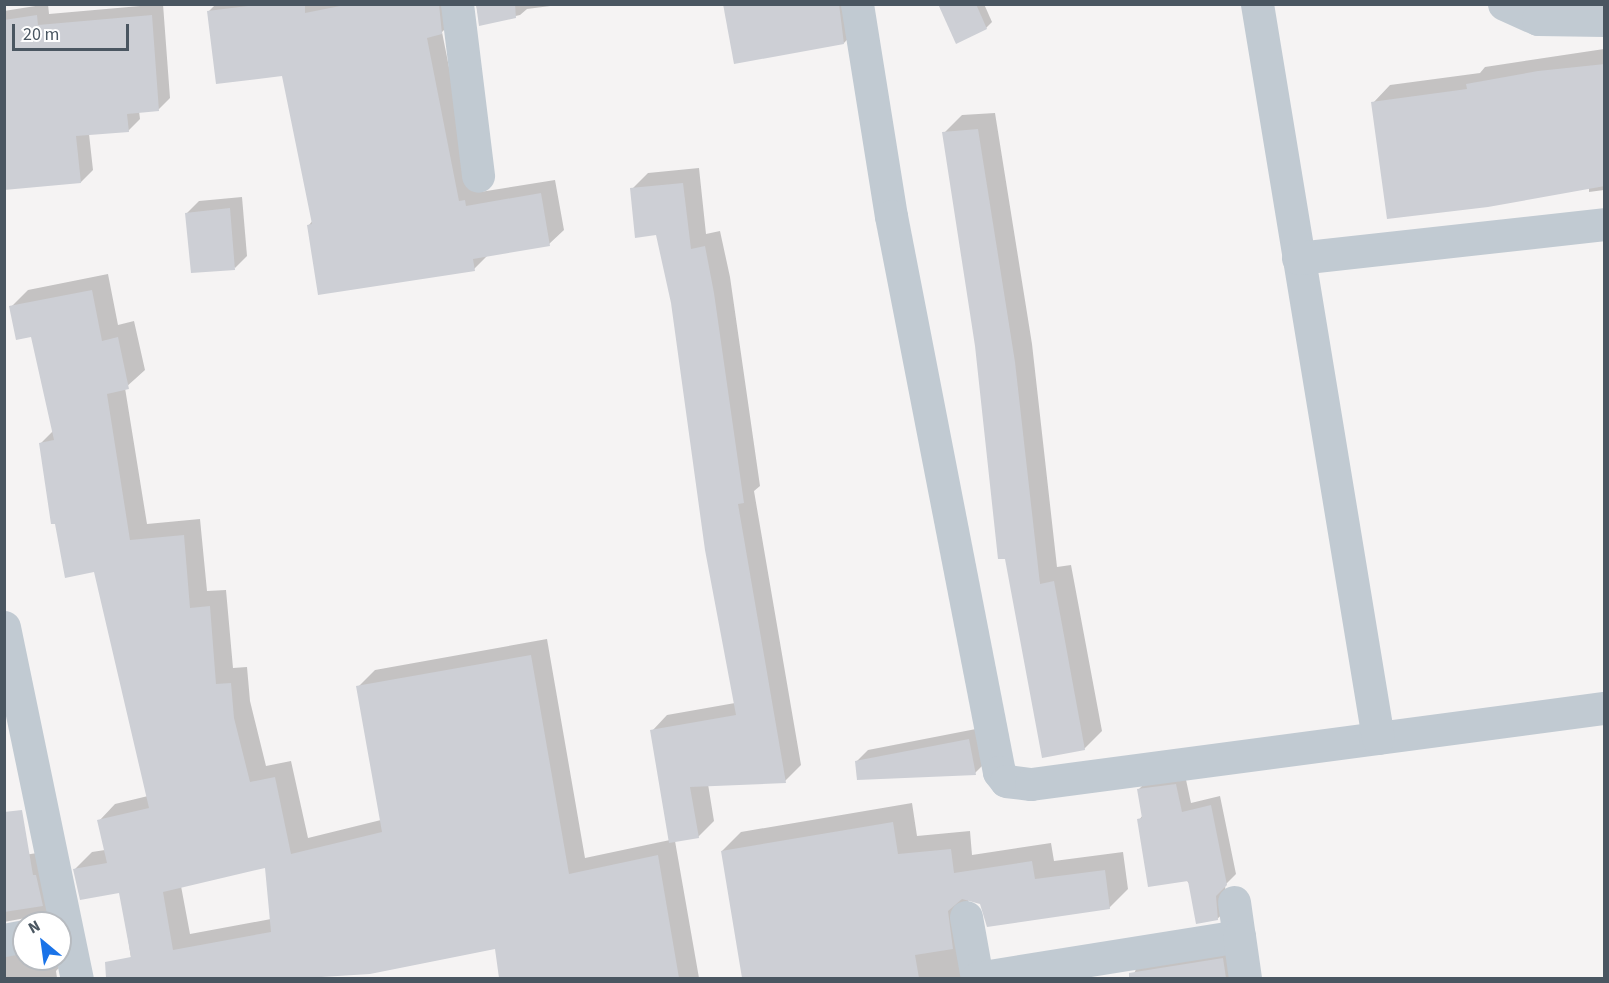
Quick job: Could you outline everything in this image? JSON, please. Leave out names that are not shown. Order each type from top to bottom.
[{"type":"street","points":[[457,4],[478,176]]},
{"type":"street","points":[[857,4],[891,216],[999,772],[1016,785],[1031,784],[1605,708]]},
{"type":"street","points":[[1257,4],[1378,738]]},
{"type":"street","points":[[1504,4],[1538,19],[1605,20]]},
{"type":"street","points":[[1298,258],[1605,224]]},
{"type":"street","points":[[4,627],[59,911]]},
{"type":"street","points":[[1234,902],[1245,978]]},
{"type":"street","points":[[966,917],[977,978],[1239,936]]},
{"type":"street","points":[[72,960],[77,978]]},
{"type":"building","points":[[265,4],[305,4],[305,13],[350,4],[439,4],[442,34],[427,38],[459,201],[465,200],[466,206],[541,193],[550,246],[473,259],[475,271],[318,295],[307,225],[312,224],[282,76],[216,84],[207,11]]},
{"type":"building","points":[[476,4],[515,4],[516,18],[479,26]]},
{"type":"building","points":[[723,4],[839,4],[844,44],[734,64]]},
{"type":"building","points":[[938,4],[976,4],[987,29],[956,44]]},
{"type":"building","points":[[37,15],[38,25],[152,15],[159,111],[127,114],[129,132],[76,136],[81,183],[4,190],[4,20]]},
{"type":"building","points":[[1605,64],[1605,186],[1488,207],[1387,219],[1371,102],[1467,89],[1466,84],[1538,71]]},
{"type":"building","points":[[978,129],[1015,362],[1040,584],[1054,581],[1085,750],[1042,758],[1005,559],[998,559],[975,346],[942,132]]},
{"type":"building","points":[[683,183],[691,249],[705,246],[714,293],[744,503],[738,504],[786,783],[690,787],[699,838],[669,843],[650,730],[736,715],[705,550],[671,303],[656,235],[635,238],[630,188]]},
{"type":"building","points":[[230,208],[235,270],[191,273],[185,213]]},
{"type":"building","points":[[92,290],[102,341],[118,337],[129,389],[107,394],[130,540],[184,535],[190,608],[210,606],[216,684],[231,683],[234,718],[250,782],[275,777],[291,854],[382,832],[356,686],[531,655],[569,874],[658,855],[679,978],[499,978],[495,949],[370,974],[305,978],[106,978],[105,962],[131,957],[119,893],[80,900],[73,869],[107,863],[97,820],[149,808],[94,572],[65,578],[55,524],[51,524],[39,443],[54,440],[31,337],[16,340],[9,306]],"holes":[[[265,868],[271,932],[173,950],[163,892]]]},
{"type":"building","points":[[969,739],[976,775],[857,780],[855,761]]},
{"type":"building","points":[[1176,784],[1182,812],[1211,805],[1227,885],[1216,896],[1218,920],[1196,924],[1188,881],[1148,887],[1137,819],[1142,818],[1137,789]]},
{"type":"building","points":[[22,810],[33,875],[36,875],[43,906],[4,912],[4,812]]},
{"type":"building","points":[[893,822],[898,854],[951,849],[954,873],[1032,861],[1035,879],[1105,870],[1110,909],[987,927],[980,904],[962,899],[948,911],[953,949],[915,955],[919,978],[742,978],[721,851]]},
{"type":"building","points":[[1223,958],[1226,978],[1129,978],[1129,973]]}]
